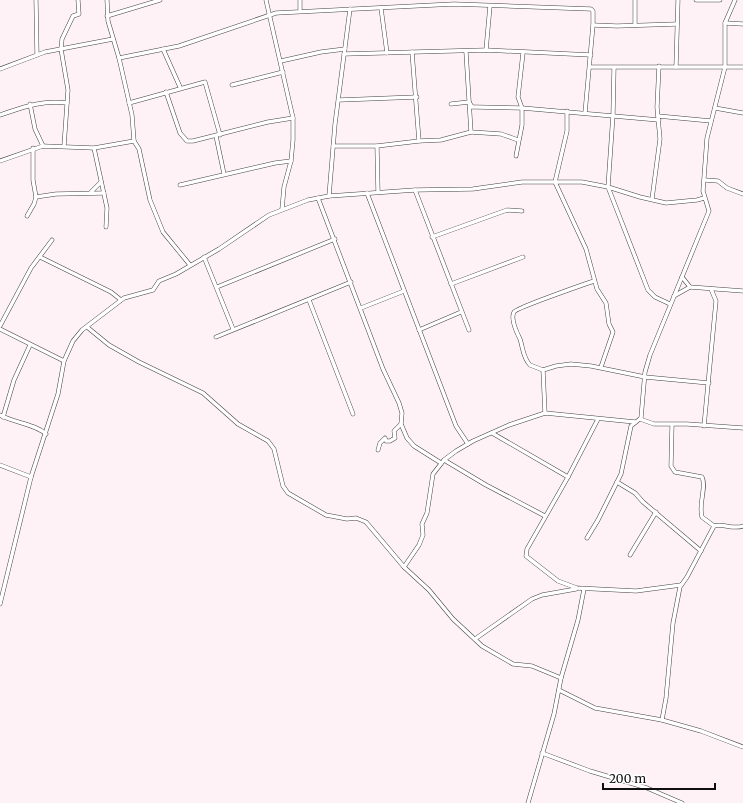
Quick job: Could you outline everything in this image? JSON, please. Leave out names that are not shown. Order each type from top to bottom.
[{"type":"street","points":[[36,0],[37,55]]},
{"type":"street","points":[[64,146],[67,104],[66,77],[61,49],[62,39],[73,16],[79,14],[78,0]]},
{"type":"street","points":[[107,0],[107,16],[119,58],[129,103],[134,141],[139,149],[150,200],[163,232],[190,265]]},
{"type":"street","points":[[107,16],[160,0]]},
{"type":"street","points":[[266,0],[293,118],[291,161],[284,188],[282,209]]},
{"type":"street","points":[[300,0],[300,11]]},
{"type":"street","points":[[635,0],[635,25]]},
{"type":"street","points":[[676,67],[678,0]]},
{"type":"street","points":[[696,0],[720,0]]},
{"type":"street","points":[[640,419],[645,377],[650,355],[670,304],[700,237],[709,211],[704,198],[707,138],[725,67],[725,22],[735,0]]},
{"type":"street","points":[[119,58],[180,46],[270,15],[300,11],[381,8],[454,2],[490,6],[591,9],[593,11],[593,25],[585,113]]},
{"type":"street","points":[[486,50],[490,6]]},
{"type":"street","points":[[381,8],[387,53]]},
{"type":"street","points":[[329,196],[333,146],[350,9]]},
{"type":"street","points":[[725,22],[743,24]]},
{"type":"street","points":[[593,25],[677,24]]},
{"type":"street","points":[[0,69],[37,55],[114,39]]},
{"type":"street","points":[[163,49],[180,88]]},
{"type":"street","points":[[281,62],[321,52],[345,49]]},
{"type":"street","points":[[344,54],[466,52],[486,50],[523,53],[591,55]]},
{"type":"street","points":[[412,52],[417,97],[419,141]]},
{"type":"street","points":[[466,52],[471,132]]},
{"type":"street","points":[[516,156],[522,125],[522,108],[518,97],[523,53]]},
{"type":"street","points":[[590,67],[614,68],[659,66],[743,68]]},
{"type":"street","points":[[652,199],[660,139],[657,107],[659,66]]},
{"type":"street","points":[[614,68],[613,115],[608,187],[648,290],[655,297],[670,304]]},
{"type":"street","points":[[232,85],[283,72]]},
{"type":"street","points":[[129,103],[202,82],[206,84],[218,135],[224,174]]},
{"type":"street","points":[[166,92],[183,138],[187,141],[193,141],[268,122],[293,118]]},
{"type":"street","points":[[339,100],[417,97]]},
{"type":"street","points":[[0,115],[30,104],[52,101],[67,104]]},
{"type":"street","points":[[451,104],[469,102]]},
{"type":"street","points":[[469,102],[472,107],[522,108],[711,121]]},
{"type":"street","points":[[30,104],[35,129],[43,146]]},
{"type":"street","points":[[715,108],[743,113]]},
{"type":"street","points":[[567,111],[567,131],[555,182],[586,249],[596,289],[606,303],[609,324],[613,332],[601,367]]},
{"type":"street","points":[[333,146],[377,146],[441,140],[471,132],[501,134],[518,140]]},
{"type":"street","points":[[0,161],[43,146],[94,148],[134,141]]},
{"type":"street","points":[[377,146],[378,192]]},
{"type":"street","points":[[27,216],[36,197],[33,180],[34,148]]},
{"type":"street","points":[[94,148],[107,208],[106,227]]},
{"type":"street","points":[[180,185],[275,162],[291,161]]},
{"type":"street","points":[[704,180],[718,181],[727,188],[743,194]]},
{"type":"street","points":[[91,192],[101,182]]},
{"type":"street","points":[[0,604],[0,598],[31,477],[58,394],[64,361],[73,341],[87,327],[121,300],[153,290],[158,281],[176,274],[218,249],[269,215],[282,209],[329,196],[415,190],[473,189],[522,182],[582,182],[608,187],[666,203],[678,203],[704,198]]},
{"type":"street","points":[[415,190],[469,330]]},
{"type":"street","points":[[36,197],[56,194],[91,192],[104,193]]},
{"type":"street","points":[[367,193],[456,426],[468,444]]},
{"type":"street","points":[[318,198],[335,239],[383,369],[399,403],[402,413],[401,424],[410,442],[545,516]]},
{"type":"street","points":[[432,237],[507,210],[522,211]]},
{"type":"street","points":[[216,287],[335,239]]},
{"type":"street","points":[[0,326],[22,283],[52,240]]},
{"type":"street","points":[[40,257],[111,292],[121,300]]},
{"type":"street","points":[[204,257],[233,329]]},
{"type":"street","points":[[451,284],[523,257]]},
{"type":"street","points":[[682,277],[686,284],[690,287]]},
{"type":"street","points":[[216,337],[351,282]]},
{"type":"street","points":[[594,282],[572,288],[556,296],[520,307],[514,311],[513,315],[516,330],[527,363],[543,370],[571,364],[601,367],[645,377],[709,383]]},
{"type":"street","points":[[674,296],[690,287],[743,291]]},
{"type":"street","points":[[704,426],[716,301],[711,289]]},
{"type":"street","points":[[361,308],[404,291]]},
{"type":"street","points":[[309,300],[353,414]]},
{"type":"street","points":[[419,330],[461,312]]},
{"type":"street","points":[[87,327],[109,345],[139,362],[204,393],[238,424],[268,441],[274,449],[282,481],[288,493],[326,515],[347,519],[362,519],[404,566],[429,590],[453,619],[487,650],[513,664],[532,666],[561,678]]},
{"type":"street","points":[[0,329],[64,361]]},
{"type":"street","points":[[30,345],[14,380],[2,416],[16,422],[39,428],[46,434]]},
{"type":"street","points":[[543,370],[545,413]]},
{"type":"street","points":[[404,566],[422,539],[422,524],[427,513],[433,474],[443,461],[468,444],[531,417],[545,413],[635,422]]},
{"type":"street","points":[[598,419],[568,477],[526,549],[526,556],[558,581],[578,588],[636,591],[681,585]]},
{"type":"street","points":[[587,538],[617,482],[625,463],[632,426],[640,419]]},
{"type":"street","points":[[640,419],[654,424],[743,428]]},
{"type":"street","points":[[378,450],[380,443],[385,438],[386,441],[390,441],[395,438],[394,431],[401,424]]},
{"type":"street","points":[[672,425],[670,466],[675,472],[702,477],[703,483],[700,512],[704,520],[714,526],[743,526]]},
{"type":"street","points":[[492,433],[568,477]]},
{"type":"street","points":[[0,465],[31,477]]},
{"type":"street","points":[[617,482],[635,493],[686,540],[701,551]]},
{"type":"street","points":[[630,555],[656,512]]},
{"type":"street","points":[[662,720],[666,698],[673,623],[681,585],[687,577],[714,526]]},
{"type":"street","points":[[475,639],[532,598],[578,588]]},
{"type":"street","points":[[528,803],[578,620],[584,589]]},
{"type":"street","points":[[559,690],[595,708],[662,720],[701,731],[743,747]]},
{"type":"street","points":[[542,753],[590,771],[647,788],[682,803]]}]
